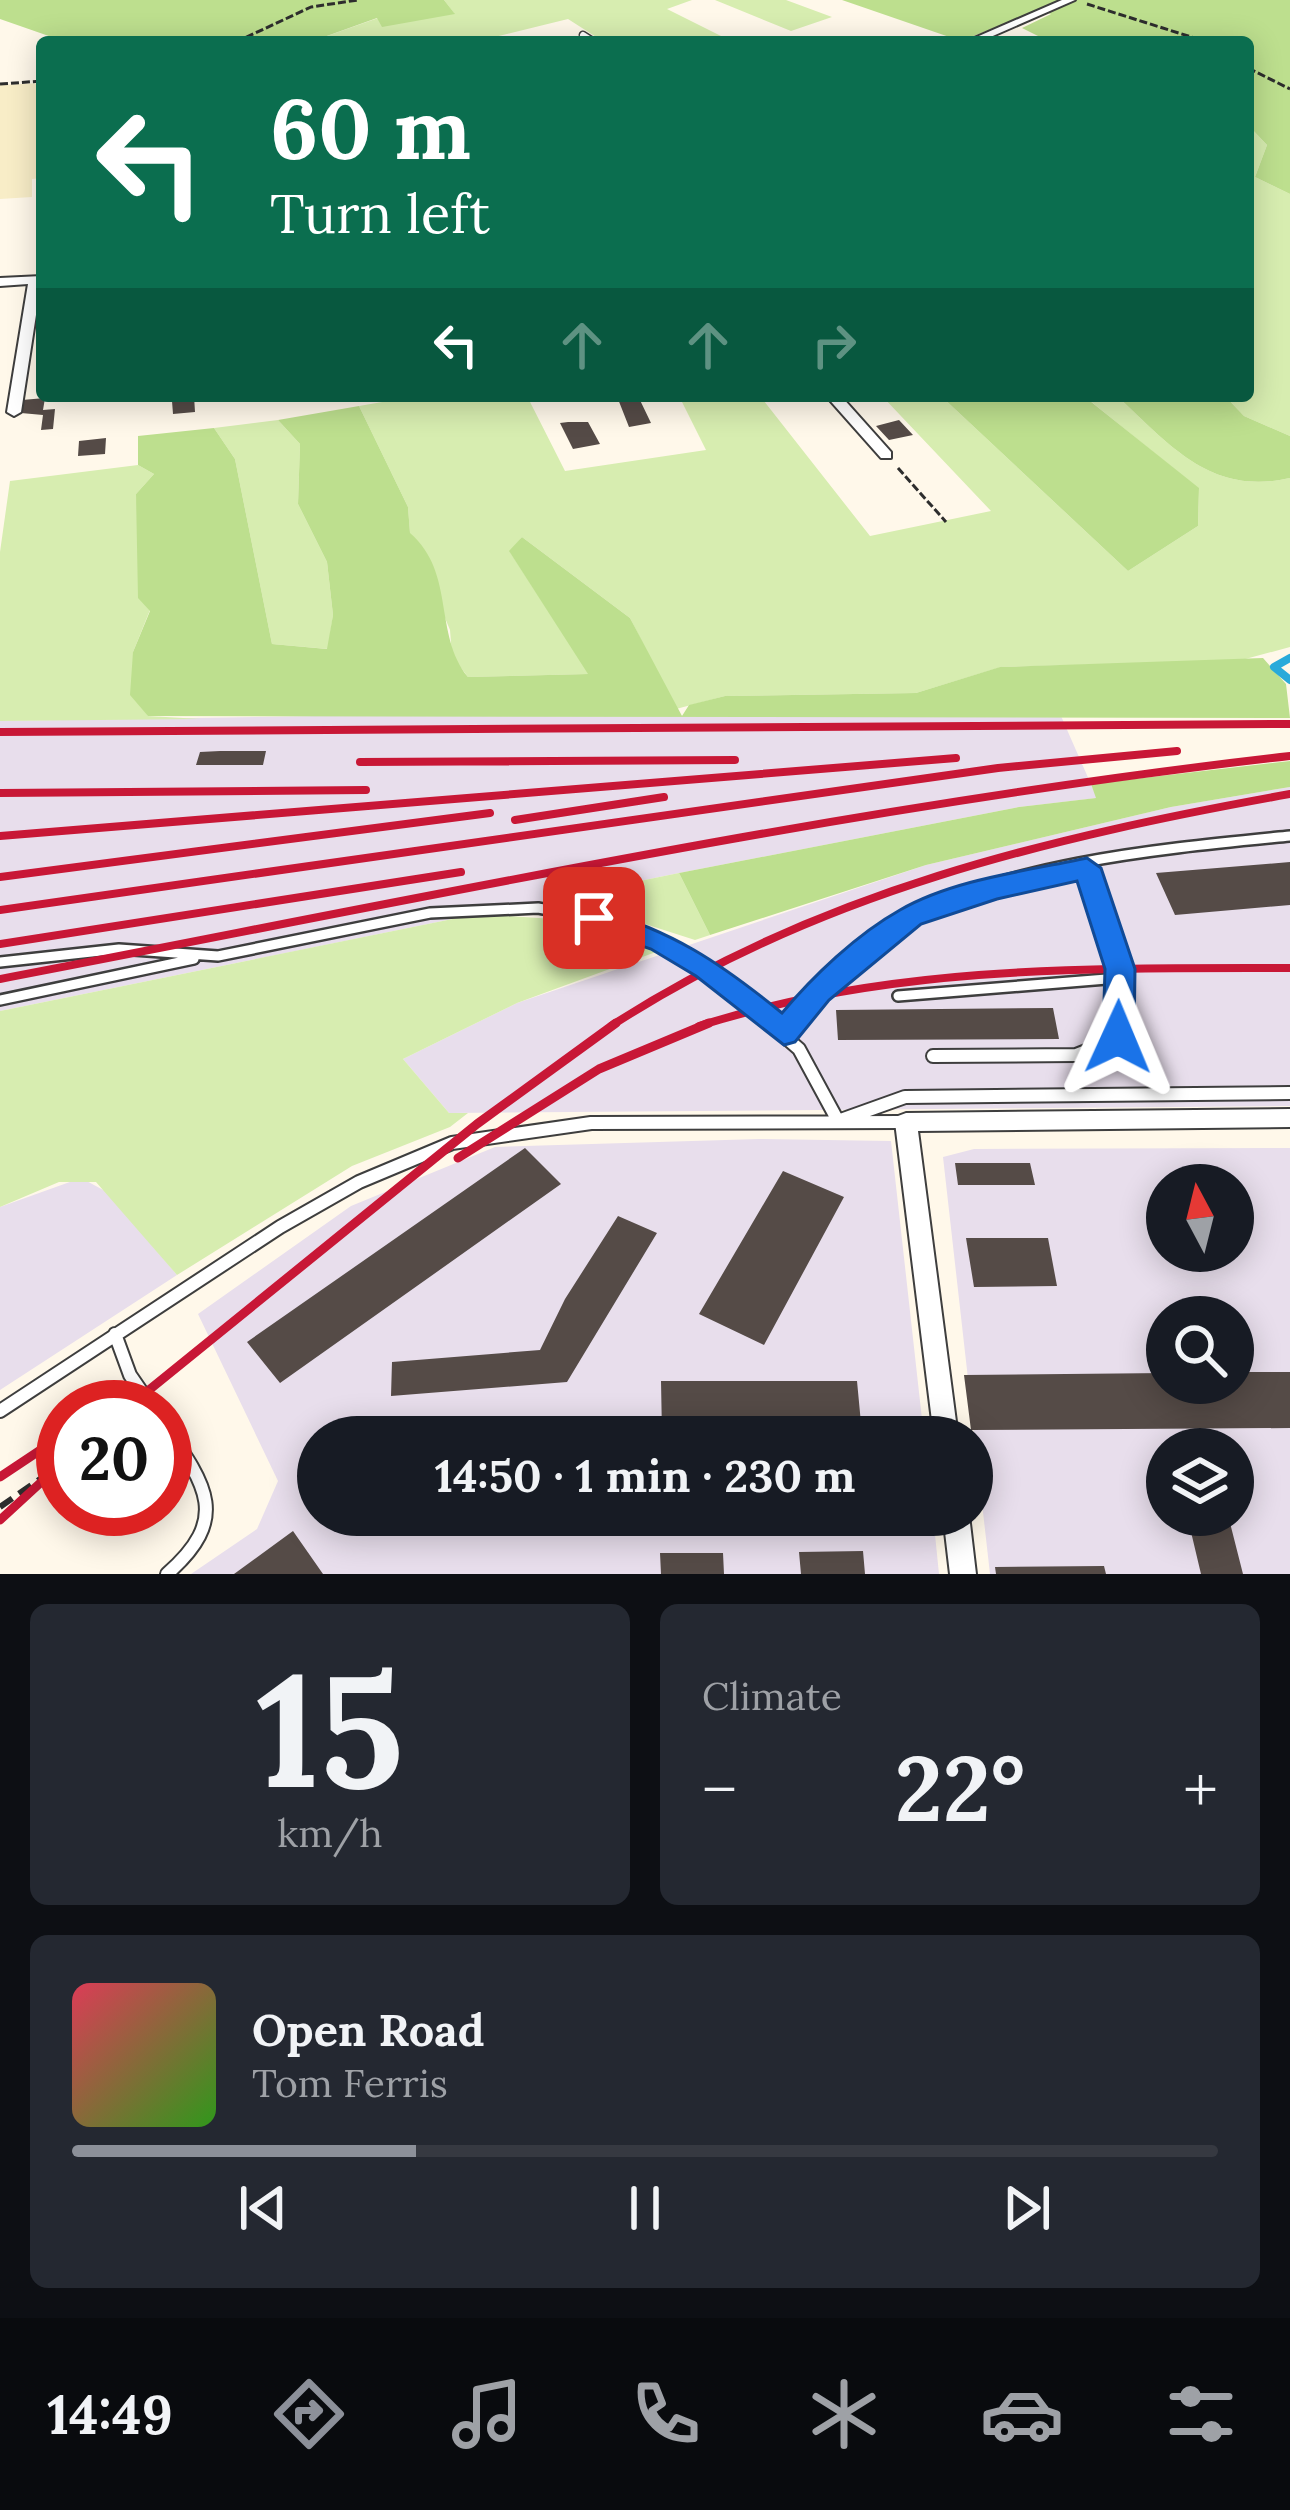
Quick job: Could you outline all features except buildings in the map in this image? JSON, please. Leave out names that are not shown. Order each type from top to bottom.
[{"type":"street","points":[[985,36],[1074,0]]},
{"type":"street","points":[[0,282],[36,280]]},
{"type":"street","points":[[14,412],[36,296]]},
{"type":"street","points":[[838,402],[886,455]]},
{"type":"street","points":[[943,1416],[906,1122],[1290,1118]]},
{"type":"street","points":[[958,1536],[963,1574]]},
{"type":"lane","points":[[784,1033],[818,992],[911,917],[993,889],[1087,868],[1290,836]]},
{"type":"lane","points":[[933,1056],[1076,1054],[1103,1048],[1118,1037],[1119,978],[1087,868]]},
{"type":"lane","points":[[0,1000],[430,913],[538,908],[594,918],[661,941],[707,968],[784,1033],[838,1121]]},
{"type":"lane","points":[[0,962],[119,949],[205,956]]},
{"type":"lane","points":[[898,996],[1119,978]]},
{"type":"lane","points":[[838,1121],[905,1096],[1290,1093]]},
{"type":"lane","points":[[1034,1096],[1039,1120]]},
{"type":"lane","points":[[0,1411],[340,1193],[452,1143],[591,1124],[906,1122]]},
{"type":"lane","points":[[115,1334],[133,1380]]},
{"type":"lane","points":[[167,1574],[195,1550],[209,1512],[192,1465]]},
{"type":"path","points":[[249,36],[311,7],[358,0]]},
{"type":"path","points":[[1074,0],[1188,36]]},
{"type":"path","points":[[1254,71],[1290,89]]},
{"type":"path","points":[[0,84],[36,81]]},
{"type":"path","points":[[886,455],[946,522]]},
{"type":"path","points":[[0,1507],[36,1486]]},
{"type":"shaded area","points":[[36,83],[32,197],[0,199],[0,85]]},
{"type":"shaded area","points":[[375,715],[1061,716],[1097,798],[1019,807],[679,873],[0,1011],[0,721]]},
{"type":"shaded area","points":[[1290,787],[1290,1106],[449,1113],[403,1059],[517,1003],[926,865],[1171,807]]},
{"type":"shaded area","points":[[759,1139],[891,1141],[922,1416],[297,1416],[297,1536],[935,1536],[939,1574],[191,1574],[257,1529],[278,1481],[198,1314],[351,1206],[495,1147]]},
{"type":"shaded area","points":[[1290,1148],[1290,1574],[990,1574],[986,1536],[993,1536],[993,1416],[972,1416],[943,1157],[974,1149]]},
{"type":"shaded area","points":[[81,1178],[107,1192],[177,1275],[0,1390],[0,1207]]},
{"type":"green space","points":[[0,0],[444,0],[455,14],[382,27],[377,18],[327,36],[49,36],[0,19]]},
{"type":"green space","points":[[444,0],[692,0],[667,9],[721,36],[595,36],[568,19],[499,36],[327,36],[378,18],[454,13]]},
{"type":"green space","points":[[715,0],[786,0],[832,17],[791,31]]},
{"type":"green space","points":[[842,0],[1290,0],[1290,194],[1255,177],[1267,145],[1254,131],[1254,36],[1038,36],[1022,28],[1051,14],[1039,10],[974,36],[946,36]]},
{"type":"green space","points":[[1254,131],[1267,145],[1255,177],[1290,194],[1290,436],[1244,416],[1231,402],[1254,402]]},
{"type":"green space","points":[[530,402],[565,471],[706,450],[682,402],[765,402],[870,536],[991,511],[888,402],[947,402],[1128,571],[1198,526],[1199,489],[1091,402],[1124,402],[1175,449],[1215,473],[1262,482],[1290,478],[1290,647],[1238,661],[1001,667],[916,693],[725,696],[676,709],[630,618],[522,537],[510,552],[589,674],[468,677],[452,656],[450,630],[410,534],[408,507],[359,406]]},
{"type":"green space","points":[[947,402],[1091,402],[1199,488],[1198,526],[1128,571]]},
{"type":"green space","points":[[1124,402],[1231,402],[1244,416],[1290,436],[1290,478],[1237,480],[1194,463]]},
{"type":"green space","points":[[359,406],[408,507],[410,533],[434,566],[451,642],[468,677],[588,674],[509,551],[522,537],[630,618],[682,716],[689,705],[725,696],[916,693],[1000,667],[1263,658],[1286,684],[1290,718],[148,716],[130,695],[133,652],[150,611],[138,598],[136,494],[154,474],[138,465],[138,436],[214,428],[235,459],[272,644],[327,649],[333,615],[327,562],[298,504],[300,444],[278,420]]},
{"type":"green space","points":[[278,420],[300,444],[298,504],[327,562],[333,615],[328,649],[272,644],[235,459],[214,428]]},
{"type":"green space","points":[[138,465],[154,474],[136,494],[150,610],[133,652],[148,716],[201,719],[0,721],[0,552],[10,481]]},
{"type":"green space","points":[[1290,761],[1290,787],[1171,807],[926,865],[710,935],[679,873],[1019,807],[1096,798],[1091,784]]},
{"type":"green space","points":[[679,873],[710,935],[695,940],[561,897]]},
{"type":"green space","points":[[477,914],[554,919],[656,952],[517,1003],[403,1059],[449,1113],[468,1113],[450,1127],[352,1166],[177,1275],[96,1182],[59,1182],[0,1207],[0,1011]]},
{"type":"waterway","points":[[1290,658],[1274,667],[1290,680]]},
{"type":"railway","points":[[0,732],[1290,724]]},
{"type":"railway","points":[[0,910],[998,768],[1177,751]]},
{"type":"railway","points":[[0,979],[804,826],[1290,756]]},
{"type":"railway","points":[[0,836],[956,758]]},
{"type":"railway","points":[[360,762],[735,760]]},
{"type":"railway","points":[[0,793],[366,790]]},
{"type":"railway","points":[[616,1023],[770,939],[938,876],[1112,830],[1290,794]]},
{"type":"railway","points":[[515,820],[664,797]]},
{"type":"railway","points":[[0,877],[490,813]]},
{"type":"railway","points":[[0,944],[461,872]]},
{"type":"railway","points":[[707,1024],[845,991],[918,981],[1066,970],[1290,968]]},
{"type":"railway","points":[[161,1380],[477,1124],[616,1023]]},
{"type":"railway","points":[[611,1026],[616,1023]]},
{"type":"railway","points":[[458,1158],[599,1069],[707,1024]]},
{"type":"railway","points":[[699,1026],[707,1024]]},
{"type":"railway","points":[[0,1477],[36,1453]]},
{"type":"railway","points":[[0,1520],[36,1487]]},
{"type":"route","points":[[594,918],[661,941],[707,968],[784,1033],[818,992],[911,917],[993,889],[1087,868],[1120,969],[1118,1037]]}]
